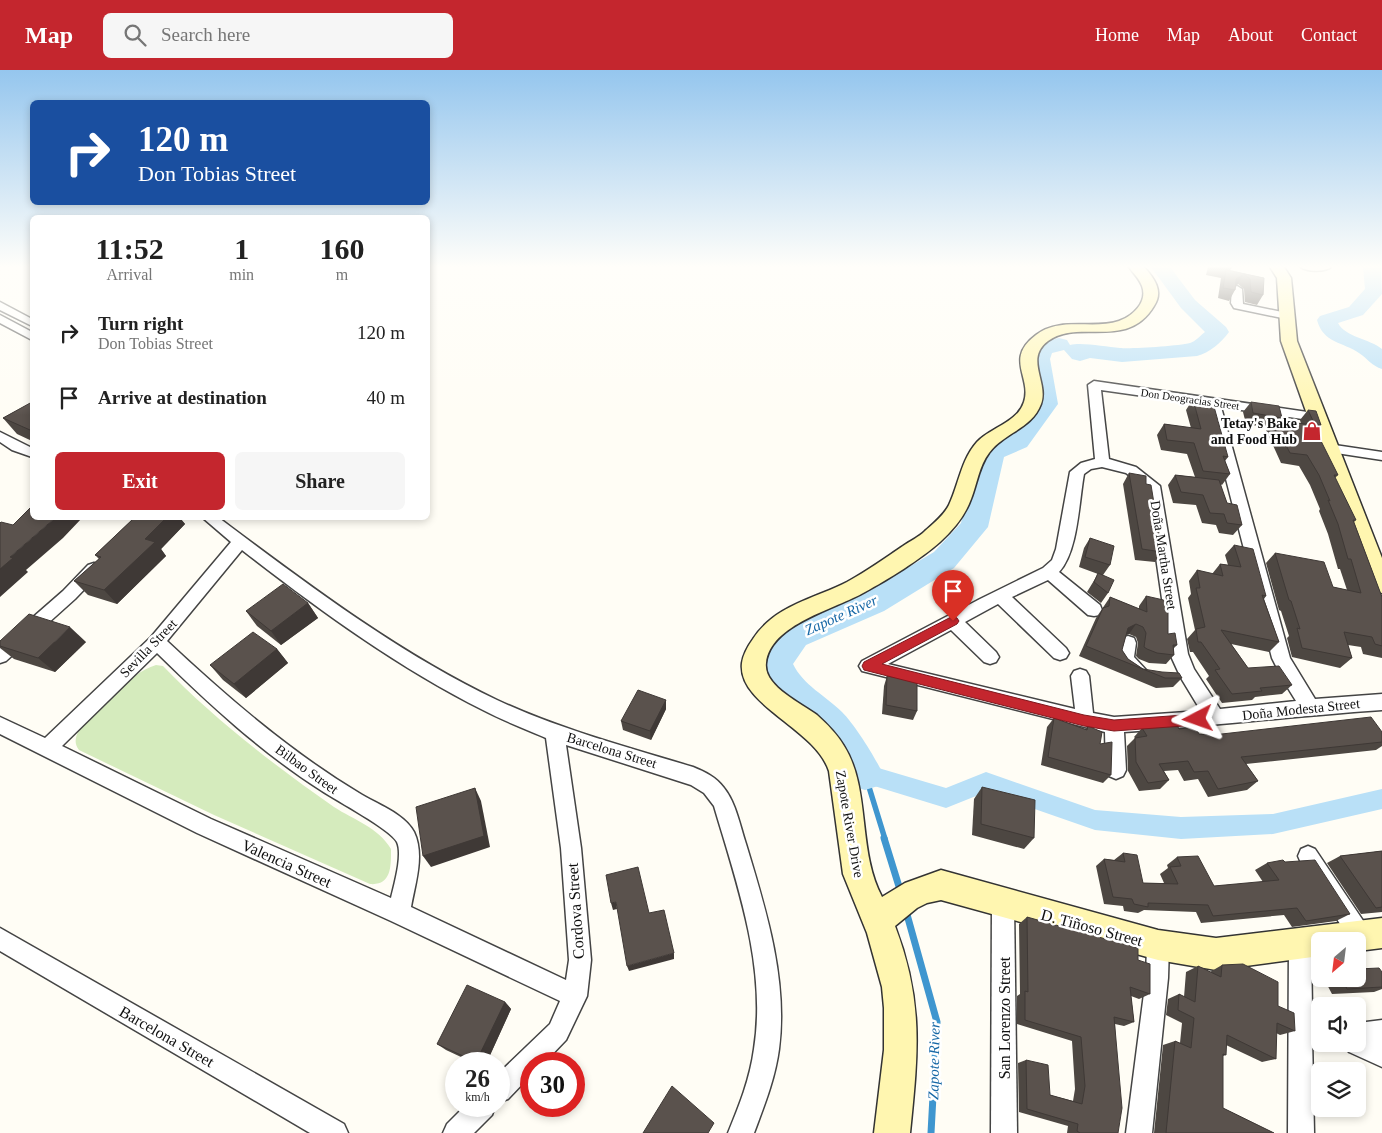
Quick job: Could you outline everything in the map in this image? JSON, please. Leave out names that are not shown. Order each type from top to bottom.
[{"type":"street","name":"Zapote River Drive","points":[[892,1133],[902,1040],[901,1005],[884,915],[860,883],[844,779],[837,757],[815,730],[759,686],[754,668],[754,657],[766,637],[777,626],[799,612],[872,579],[935,535],[958,509],[981,448],[1020,420],[1030,410],[1035,398],[1028,358],[1041,339],[1061,331],[1119,326],[1132,323],[1141,317]]},
{"type":"street","points":[[1287,317],[1288,341],[1382,586]]},
{"type":"street","points":[[0,318],[30,336]]},
{"type":"street","name":"Don Deogracias Street","points":[[1102,462],[1094,385],[1316,417]]},
{"type":"street","points":[[1213,402],[1281,658],[1310,707]]},
{"type":"street","points":[[0,436],[17,447],[30,452]]},
{"type":"street","points":[[1328,448],[1382,456]]},
{"type":"street","points":[[990,657],[953,621],[1049,572],[1058,563],[1064,549],[1077,472],[1086,466],[1102,462]]},
{"type":"street","name":"Doña Martha Street","points":[[1102,462],[1130,470],[1153,486],[1179,654],[1170,673],[1215,718]]},
{"type":"street","name":"Barcelona Street","points":[[213,520],[314,597],[426,670],[490,706],[555,733],[705,780],[715,789],[723,803],[756,912],[766,960],[770,1000],[769,1034],[762,1076],[741,1133]]},
{"type":"street","name":"Sevilla Street","points":[[48,748],[157,642],[241,540]]},
{"type":"street","points":[[0,656],[69,595],[107,556]]},
{"type":"street","points":[[1049,572],[1094,610]]},
{"type":"street","points":[[1000,596],[1060,653]]},
{"type":"street","name":"Doña Modesta Street","points":[[953,621],[868,666],[1084,720],[1114,725],[1215,718],[1310,707],[1382,702]]},
{"type":"street","name":"Bilbao Street","points":[[157,642],[197,680],[272,743],[340,793],[399,829],[406,839],[409,852],[399,913]]},
{"type":"street","points":[[1128,643],[1124,659],[1136,670],[1170,673]]},
{"type":"street","points":[[1080,676],[1084,720]]},
{"type":"street","name":"Valencia Street","points":[[0,725],[204,826],[399,913],[575,996]]},
{"type":"street","points":[[1114,725],[1116,770]]},
{"type":"street","name":"Cordova Street","points":[[510,1079],[558,1032],[575,996],[580,960],[571,848],[555,733]]},
{"type":"street","points":[[1308,856],[1371,934]]},
{"type":"street","name":"D. Tiñoso Street","points":[[884,915],[917,892],[928,887],[942,886],[1158,945],[1216,954],[1371,934]]},
{"type":"street","name":"San Lorenzo Street","points":[[1003,903],[1004,1133]]},
{"type":"street","name":"Barcelona Street","points":[[0,939],[335,1133]]},
{"type":"street","points":[[1300,944],[1310,1022],[1301,1133]]},
{"type":"street","points":[[1139,1133],[1158,978],[1158,945]]},
{"type":"street","points":[[1366,1034],[1382,1032]]},
{"type":"street","points":[[1366,1048],[1382,1055]]},
{"type":"street","points":[[456,1133],[472,1117]]},
{"type":"green space","points":[[156,665],[163,666],[224,723],[289,775],[334,807],[373,829],[386,841],[391,849],[391,861],[389,873],[383,882],[370,884],[214,815],[79,750],[76,740],[79,730],[124,684]]},
{"type":"building","points":[[1193,399],[1213,403],[1228,457],[1223,456],[1230,474],[1203,471],[1194,443],[1167,440],[1164,424],[1201,429]]},
{"type":"building","points":[[1251,402],[1279,406],[1282,418],[1253,413]]},
{"type":"building","points":[[30,403],[30,430],[3,418]]},
{"type":"building","points":[[1308,410],[1316,411],[1321,425],[1315,425]]},
{"type":"building","points":[[1273,420],[1313,425],[1338,475],[1334,475],[1356,520],[1353,520],[1382,597],[1382,646],[1375,644],[1372,637],[1344,632],[1352,658],[1302,648],[1297,628],[1300,629],[1275,553],[1324,562],[1333,587],[1361,593],[1351,559],[1348,559],[1338,524],[1319,475],[1307,455],[1290,453]]},
{"type":"building","points":[[1129,473],[1146,476],[1146,484],[1151,485],[1162,552],[1142,549]]},
{"type":"building","points":[[1175,475],[1219,480],[1227,503],[1237,505],[1242,525],[1227,523],[1224,514],[1210,513],[1203,495],[1181,492]]},
{"type":"building","points":[[30,508],[30,520],[53,520],[10,557],[13,558],[0,569],[0,523],[13,525]]},
{"type":"building","points":[[132,520],[164,520],[145,539],[155,542],[104,590],[74,581],[101,557],[95,555]]},
{"type":"building","points":[[1090,538],[1114,546],[1110,565],[1085,557]]},
{"type":"building","points":[[1234,545],[1253,549],[1266,596],[1262,595],[1279,642],[1221,630],[1248,668],[1279,666],[1292,685],[1260,688],[1262,691],[1232,694],[1215,670],[1220,669],[1201,642],[1198,642],[1196,629],[1205,627],[1196,588],[1200,588],[1197,570],[1223,576],[1220,564],[1241,567]]},
{"type":"building","points":[[1098,573],[1114,580],[1108,593],[1094,582]]},
{"type":"building","points":[[283,584],[308,603],[271,631],[246,611]]},
{"type":"building","points":[[1146,596],[1168,601],[1168,634],[1175,633],[1177,645],[1173,645],[1174,655],[1157,653],[1144,647],[1146,633],[1143,627],[1136,624],[1128,628],[1122,650],[1128,659],[1143,669],[1179,673],[1182,678],[1165,678],[1086,646],[1103,608],[1109,606],[1110,597],[1147,612]]},
{"type":"building","points":[[29,614],[70,627],[38,658],[0,646],[0,641]]},
{"type":"building","points":[[253,632],[277,649],[234,684],[210,665]]},
{"type":"building","points":[[887,676],[917,681],[917,711],[886,705]]},
{"type":"building","points":[[638,690],[666,700],[650,731],[621,721]]},
{"type":"building","points":[[1371,717],[1382,732],[1382,742],[1241,757],[1258,781],[1218,789],[1208,771],[1194,772],[1188,761],[1159,764],[1169,780],[1148,783],[1136,762],[1135,738],[1147,736],[1142,728],[1176,723],[1179,729],[1195,727],[1199,734],[1213,735]]},
{"type":"building","points":[[1054,718],[1087,730],[1088,726],[1102,732],[1100,744],[1112,742],[1111,775],[1048,757]]},
{"type":"building","points":[[982,787],[1035,800],[1034,838],[981,824]]},
{"type":"building","points":[[475,788],[484,836],[423,856],[416,807]]},
{"type":"building","points":[[1382,851],[1382,907],[1376,908],[1340,856]]},
{"type":"building","points":[[1123,853],[1137,855],[1143,883],[1178,884],[1170,867],[1181,866],[1177,857],[1198,856],[1214,886],[1279,880],[1267,863],[1283,860],[1285,862],[1315,860],[1350,914],[1306,921],[1297,908],[1213,916],[1208,905],[1148,903],[1148,907],[1134,904],[1132,899],[1113,897],[1104,859],[1125,862]]},
{"type":"building","points":[[638,867],[649,913],[664,910],[674,953],[627,966],[616,902],[611,903],[606,875]]},
{"type":"building","points":[[1027,917],[1138,948],[1138,960],[1150,964],[1150,994],[1130,987],[1134,1022],[1114,1017],[1122,1108],[1118,1133],[1080,1133],[1077,1131],[1078,1124],[1027,1109],[1026,1060],[1048,1065],[1050,1095],[1082,1104],[1085,1086],[1081,1037],[1025,1020],[1025,991],[1028,992]]},
{"type":"building","points":[[1243,964],[1278,982],[1278,1006],[1294,1013],[1295,1031],[1277,1023],[1276,1059],[1227,1035],[1226,1055],[1223,1054],[1223,1108],[1274,1133],[1166,1133],[1175,1041],[1191,1048],[1194,1018],[1178,1010],[1179,994],[1195,1002],[1198,966],[1221,977],[1222,965]]},
{"type":"building","points":[[1379,968],[1382,972],[1382,987],[1366,988],[1366,969]]},
{"type":"building","points":[[467,985],[505,1002],[481,1052],[454,1052],[437,1044]]},
{"type":"building","points":[[672,1086],[714,1123],[708,1133],[643,1133]]},
{"type":"waterway","points":[[1075,350],[1080,354],[1089,351],[1122,355],[1197,349],[1218,332],[1202,317]]},
{"type":"waterway","points":[[1338,317],[1327,320],[1332,331],[1367,348],[1382,362]]},
{"type":"waterway","name":"Zapote River","points":[[865,774],[832,724],[786,684],[776,662],[795,636],[873,603],[944,560],[974,527],[992,452],[1018,441],[1046,404],[1039,359],[1043,348],[1059,345]]},
{"type":"waterway","name":"Zapote River","points":[[865,774],[885,839]]},
{"type":"waterway","points":[[865,774],[946,798],[986,782],[1095,820],[1181,828],[1273,824],[1382,799]]},
{"type":"waterway","name":"Zapote River","points":[[884,838],[901,893]]},
{"type":"waterway","name":"Zapote River","points":[[906,911],[937,1022],[931,1133]]},
{"type":"place","name":"Tetay's Bake and Food Hub","points":[[1312,431]]},
{"type":"route","points":[[953,621],[868,666],[1084,720],[1114,725],[1198,719]]}]
